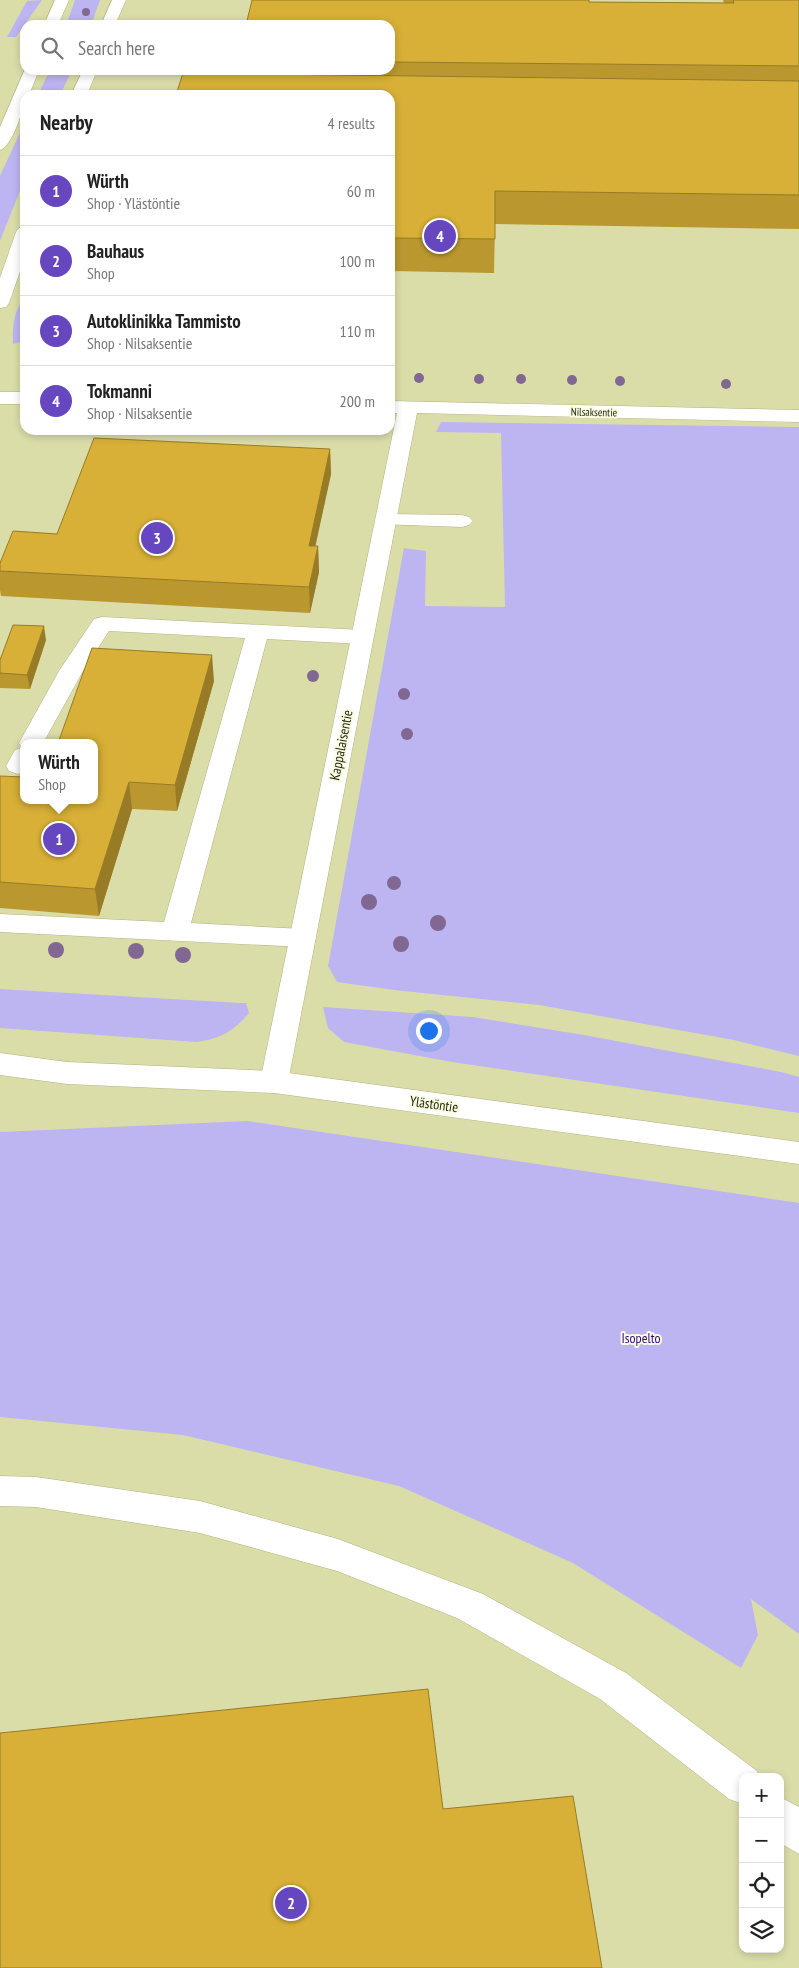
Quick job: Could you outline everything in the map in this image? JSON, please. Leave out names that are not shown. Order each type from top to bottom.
[{"type":"street","points":[[53,20],[62,0]]},
{"type":"street","points":[[110,20],[119,0]]},
{"type":"street","points":[[23,90],[30,75]]},
{"type":"street","points":[[81,90],[88,75]]},
{"type":"street","points":[[0,145],[20,98]]},
{"type":"street","points":[[0,303],[20,246]]},
{"type":"street","points":[[0,398],[20,398]]},
{"type":"street","name":"Nilsaksentie","points":[[399,407],[799,416]]},
{"type":"street","name":"Kappalaisentie","points":[[274,1082],[386,520],[399,407]]},
{"type":"street","points":[[386,520],[462,521]]},
{"type":"street","points":[[33,739],[71,671],[102,624],[362,637]]},
{"type":"street","points":[[175,932],[258,632]]},
{"type":"street","points":[[0,922],[303,938]]},
{"type":"street","name":"Ylästöntie","points":[[0,1064],[67,1073]]},
{"type":"street","name":"Ylästöntie","points":[[0,1076],[67,1073],[274,1082],[799,1153]]},
{"type":"street","points":[[0,1491],[36,1492],[200,1517],[338,1555],[470,1606],[613,1686],[739,1782]]},
{"type":"street","points":[[782,1818],[799,1834]]},
{"type":"green space","points":[[42,0],[28,20],[20,20],[20,31],[16,37],[7,37],[27,1]]},
{"type":"green space","points":[[75,0],[100,0],[93,20],[68,20]]},
{"type":"green space","points":[[48,75],[70,75],[62,90],[40,90]]},
{"type":"green space","points":[[20,133],[20,191],[0,241],[0,176]]},
{"type":"green space","points":[[20,304],[20,342],[13,344],[14,319]]},
{"type":"green space","points":[[441,422],[799,427],[799,1056],[734,1040],[539,1005],[394,990],[337,982],[328,966],[404,548],[426,551],[425,606],[505,607],[501,433],[436,432]]},
{"type":"green space","points":[[0,989],[246,1003],[249,1013],[238,1025],[226,1033],[212,1039],[196,1042],[0,1028]]},
{"type":"green space","points":[[323,1007],[473,1017],[584,1035],[781,1072],[799,1077],[799,1113],[452,1062],[344,1042],[328,1028]]},
{"type":"green space","name":"Isopelto","points":[[247,1121],[799,1203],[799,1634],[751,1599],[758,1635],[741,1668],[573,1563],[399,1486],[183,1435],[0,1417],[0,1132]]},
{"type":"building","points":[[252,0],[589,0],[589,2],[734,3],[733,0],[799,0],[799,66],[395,62],[395,20],[247,20]]},
{"type":"building","points":[[182,75],[337,75],[799,81],[799,195],[495,191],[495,239],[395,238],[395,90],[178,90]]},
{"type":"building","points":[[94,438],[330,449],[309,546],[318,546],[309,587],[0,571],[0,563],[13,531],[57,534]]},
{"type":"building","points":[[13,625],[44,626],[27,675],[0,673],[0,660]]},
{"type":"building","points":[[92,648],[212,655],[175,785],[129,782],[95,889],[0,882],[0,776],[20,777],[20,804],[98,804],[98,739],[59,739]]},
{"type":"building","points":[[428,1689],[443,1809],[573,1796],[602,1968],[0,1968],[0,1733]]},
{"type":"place","name":"Tokmanni","points":[[440,236]]},
{"type":"place","name":"Autoklinikka Tammisto","points":[[157,538]]},
{"type":"place","name":"Würth","points":[[59,839]]},
{"type":"place","name":"Bauhaus","points":[[291,1903]]}]
